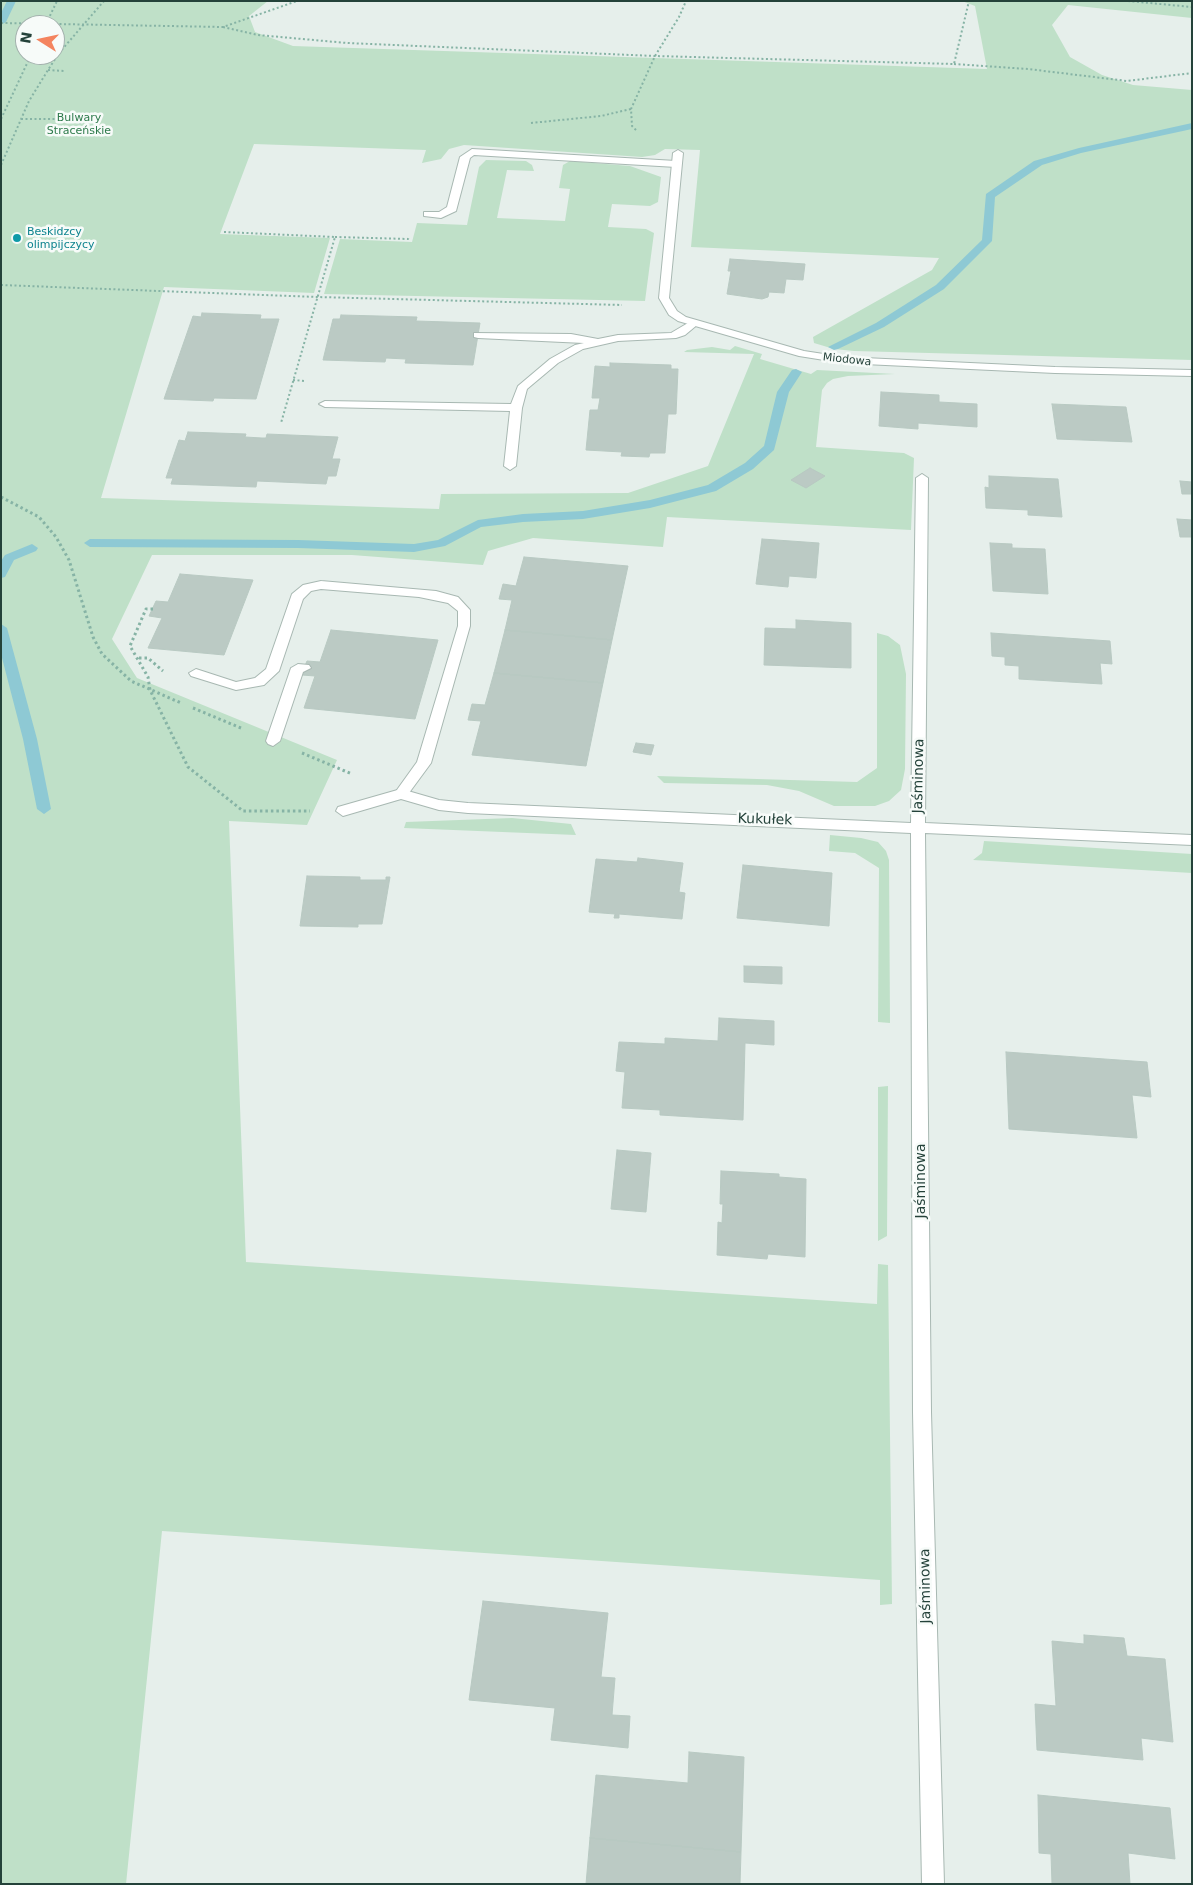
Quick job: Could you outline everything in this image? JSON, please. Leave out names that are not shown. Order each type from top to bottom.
[{"type":"street","points":[[428,214],[441,215],[452,208],[465,157],[472,152],[677,158],[664,288],[664,298],[668,306]]},
{"type":"street","name":"Miodowa","points":[[668,306],[673,313],[693,323],[803,354],[843,360],[1055,370],[1192,373]]},
{"type":"street","points":[[510,466],[516,408],[522,388],[554,361],[579,347],[598,342],[618,338],[672,336],[681,333],[693,323]]},
{"type":"street","points":[[478,335],[571,338],[598,342]]},
{"type":"street","points":[[325,404],[516,408]]},
{"type":"street","name":"Jaśminowa","points":[[922,478],[918,826],[922,1412],[933,1884]]},
{"type":"street","points":[[196,673],[236,686],[259,682],[272,671],[298,597],[307,588],[321,585],[436,595],[453,600],[464,610],[464,626],[424,763],[401,794],[343,811]]},
{"type":"street","points":[[273,741],[298,668],[304,668]]},
{"type":"street","name":"Kukułek","points":[[401,794],[439,804],[468,808],[918,826],[1192,840]]},
{"type":"path","points":[[51,15],[58,1]]},
{"type":"path","points":[[1,165],[21,119],[48,70],[104,1]]},
{"type":"path","points":[[223,26],[297,1]]},
{"type":"path","points":[[677,158],[670,145],[652,139],[632,126],[631,109],[655,56],[679,17],[686,1]]},
{"type":"path","points":[[954,64],[969,1]]},
{"type":"path","points":[[1128,1],[1192,7]]},
{"type":"path","points":[[1,23],[15,23]]},
{"type":"path","points":[[65,24],[223,26],[258,35],[322,42],[655,56],[954,64],[1028,69],[1127,81],[1192,73]]},
{"type":"path","points":[[1,119],[26,65]]},
{"type":"path","points":[[48,70],[64,70]]},
{"type":"path","points":[[500,154],[506,138],[516,126],[559,118],[600,116],[631,109]]},
{"type":"path","points":[[21,119],[57,119],[81,122]]},
{"type":"path","points":[[224,232],[408,239],[410,231]]},
{"type":"path","points":[[281,423],[335,237]]},
{"type":"path","points":[[1,285],[317,297],[668,306]]},
{"type":"path","points":[[153,609],[146,609],[130,646],[148,677],[150,690],[188,767],[243,811],[343,811]]},
{"type":"green space","name":"Bulwary Straceńskie","points":[[1,1],[268,1],[249,16],[255,32],[293,46],[987,69],[975,6],[962,1],[1192,1],[1192,18],[1068,5],[1052,25],[1070,57],[1102,75],[1133,85],[1192,90],[1192,360],[854,351],[834,349],[814,343],[813,337],[932,270],[939,258],[691,247],[700,150],[665,149],[655,155],[642,157],[464,145],[449,149],[441,159],[422,163],[426,150],[254,144],[220,234],[330,238],[314,293],[164,287],[101,498],[439,509],[441,494],[628,493],[708,466],[754,354],[684,352],[687,350],[712,347],[730,350],[735,346],[762,354],[760,359],[811,374],[817,370],[895,374],[848,376],[833,379],[827,383],[822,390],[816,447],[904,453],[914,458],[911,530],[667,517],[663,547],[533,538],[488,551],[483,565],[352,555],[152,555],[112,639],[137,678],[337,760],[307,825],[229,821],[246,1262],[877,1304],[878,1264],[888,1265],[892,1604],[880,1605],[880,1580],[162,1531],[126,1884],[1,1884]]},
{"type":"green space","points":[[486,160],[526,161],[532,165],[534,171],[507,170],[497,218],[565,221],[570,189],[559,188],[563,165],[570,161],[630,166],[661,177],[658,202],[650,206],[612,204],[608,227],[646,229],[654,233],[645,301],[324,294],[340,239],[412,242],[417,223],[467,225],[479,167]]},
{"type":"green space","points":[[877,633],[888,636],[900,645],[906,674],[905,769],[901,790],[889,801],[875,806],[834,806],[799,791],[767,785],[664,783],[657,776],[857,782],[877,768]]},
{"type":"green space","points":[[512,818],[571,824],[576,835],[404,828],[406,822]]},
{"type":"green space","points":[[830,835],[861,838],[878,842],[886,851],[889,860],[890,1023],[878,1022],[879,868],[855,853],[829,851]]},
{"type":"green space","points":[[984,841],[1192,854],[1192,873],[973,860],[982,853]]},
{"type":"green space","points":[[888,1086],[887,1236],[878,1241],[878,1087]]},
{"type":"building","points":[[730,259],[805,264],[803,280],[786,279],[784,293],[769,292],[768,297],[762,299],[727,294],[731,271],[728,271]]},
{"type":"building","points":[[202,313],[261,315],[260,319],[279,319],[256,399],[214,398],[213,401],[164,399],[193,316],[201,317]]},
{"type":"building","points":[[341,315],[417,317],[416,321],[480,323],[473,365],[405,363],[406,359],[386,358],[385,362],[323,360],[333,319],[340,319]]},
{"type":"building","points":[[610,363],[671,365],[671,369],[678,369],[676,414],[668,414],[665,453],[650,453],[649,457],[621,456],[622,452],[586,450],[590,410],[598,410],[600,398],[592,398],[595,366],[610,367]]},
{"type":"building","points":[[881,392],[939,395],[939,402],[977,404],[977,427],[918,423],[918,429],[879,426]]},
{"type":"building","points":[[1052,404],[1126,407],[1132,442],[1057,439]]},
{"type":"building","points":[[188,432],[246,434],[245,437],[262,438],[266,438],[267,434],[338,437],[332,459],[340,459],[336,476],[328,476],[326,484],[257,481],[256,487],[171,484],[173,478],[166,478],[179,440],[185,441]]},
{"type":"building","points":[[810,468],[825,476],[806,488],[791,480]]},
{"type":"building","points":[[989,476],[1058,479],[1062,517],[1028,515],[1028,510],[986,508],[985,487],[989,488]]},
{"type":"building","points":[[1180,481],[1192,482],[1192,494],[1182,494]]},
{"type":"building","points":[[1177,519],[1192,520],[1192,537],[1180,537]]},
{"type":"building","points":[[762,539],[819,543],[816,578],[789,576],[788,587],[756,584]]},
{"type":"building","points":[[990,543],[1012,544],[1012,548],[1045,549],[1048,594],[993,591]]},
{"type":"building","points":[[524,557],[628,566],[612,640],[505,630],[512,600],[499,599],[503,584],[516,586]]},
{"type":"building","points":[[180,574],[253,580],[224,655],[148,648],[162,618],[149,616],[156,601],[168,602]]},
{"type":"building","points":[[796,620],[851,623],[851,668],[764,665],[765,628],[796,629]]},
{"type":"building","points":[[331,630],[438,640],[415,719],[304,708],[315,676],[302,675],[304,668],[307,661],[320,662]]},
{"type":"building","points":[[505,630],[612,640],[603,683],[494,673]]},
{"type":"building","points":[[991,633],[1110,641],[1112,664],[1100,663],[1102,684],[1019,679],[1019,666],[1005,665],[1005,657],[992,656]]},
{"type":"building","points":[[494,673],[603,683],[586,766],[472,755],[481,721],[468,720],[472,704],[485,705]]},
{"type":"building","points":[[636,743],[654,745],[651,755],[633,752]]},
{"type":"building","points":[[638,858],[683,863],[679,892],[685,893],[682,919],[619,914],[619,918],[614,918],[615,914],[589,912],[596,859],[637,862]]},
{"type":"building","points":[[743,865],[832,873],[829,926],[737,918]]},
{"type":"building","points":[[307,876],[360,877],[360,880],[386,880],[386,877],[390,877],[382,924],[358,924],[358,927],[300,926]]},
{"type":"building","points":[[744,966],[782,967],[782,984],[744,982]]},
{"type":"building","points":[[719,1018],[774,1021],[774,1045],[745,1043],[743,1120],[660,1115],[660,1110],[622,1108],[625,1072],[616,1071],[619,1042],[665,1044],[665,1038],[718,1041]]},
{"type":"building","points":[[1006,1052],[1147,1062],[1151,1097],[1132,1095],[1137,1138],[1009,1129]]},
{"type":"building","points":[[617,1150],[651,1153],[646,1212],[611,1209]]},
{"type":"building","points":[[721,1171],[779,1174],[779,1177],[806,1179],[805,1257],[768,1254],[767,1259],[717,1255],[718,1222],[722,1223],[723,1204],[720,1204]]},
{"type":"building","points":[[483,1601],[608,1613],[601,1677],[615,1678],[612,1715],[630,1716],[628,1748],[551,1740],[555,1708],[469,1700]]},
{"type":"building","points":[[1084,1635],[1124,1638],[1127,1656],[1165,1659],[1173,1742],[1141,1738],[1143,1760],[1037,1750],[1035,1704],[1056,1706],[1052,1641],[1084,1644]]},
{"type":"building","points":[[689,1752],[744,1757],[741,1852],[590,1838],[596,1775],[688,1783]]},
{"type":"building","points":[[1038,1795],[1170,1808],[1175,1859],[1128,1853],[1130,1884],[1052,1884],[1051,1854],[1039,1853]]},
{"type":"building","points":[[590,1838],[741,1852],[740,1884],[586,1884]]},
{"type":"waterway","points":[[1,22],[12,1]]},
{"type":"waterway","points":[[834,347],[880,325],[940,287],[987,241],[990,196],[1038,163],[1079,151],[1192,126]]},
{"type":"waterway","points":[[90,543],[298,544],[414,548],[441,543],[478,524],[523,518],[583,515],[650,504],[712,488],[749,466],[770,447],[783,392],[796,372]]},
{"type":"waterway","points":[[1,574],[9,558],[32,548]]},
{"type":"waterway","points":[[1,628],[30,739],[44,809]]},
{"type":"place","name":"Beskidzcy olimpijczycy","points":[[17,238]]}]
